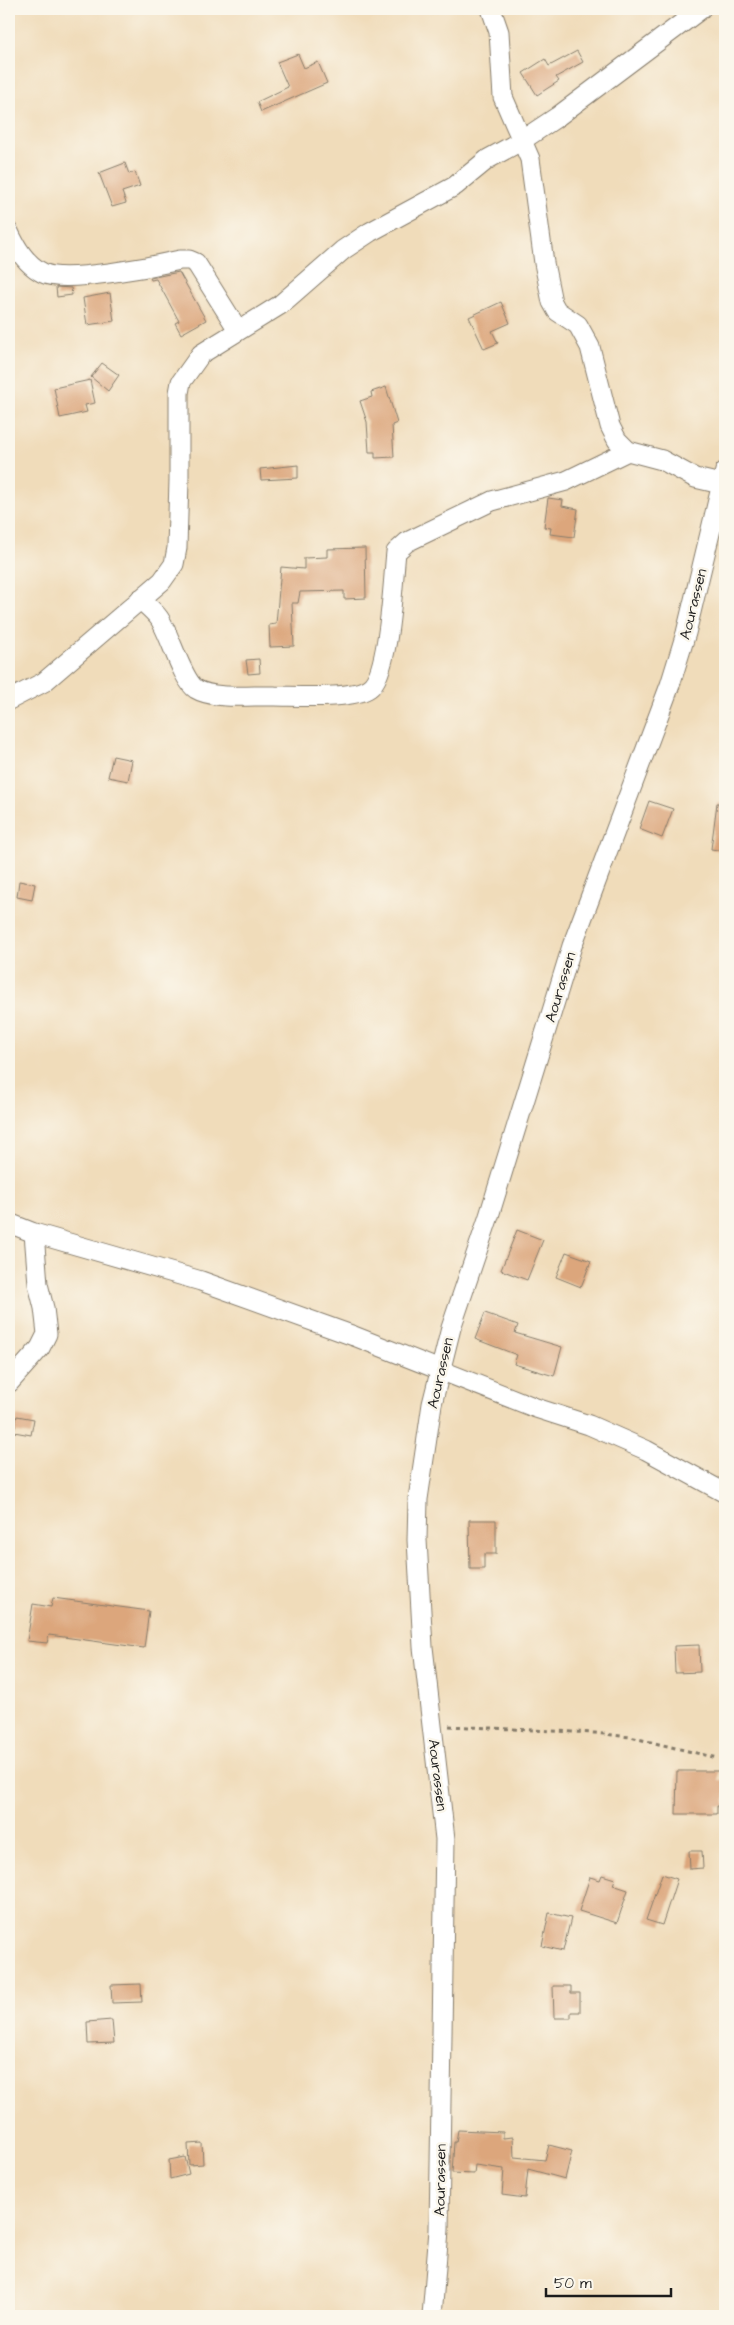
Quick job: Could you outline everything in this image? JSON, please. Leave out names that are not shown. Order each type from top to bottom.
[{"type":"street","points":[[491,9],[498,32],[503,97],[530,159],[544,263],[552,302],[557,310],[578,325],[585,335],[590,347],[610,426],[617,440],[628,451],[662,460],[695,478],[723,478]]},
{"type":"street","points":[[9,700],[44,682],[162,581],[174,564],[177,548],[180,382],[201,354],[280,305],[343,250],[370,232],[456,186],[488,159],[521,141],[599,88],[701,9]]},
{"type":"street","points":[[9,232],[17,248],[30,264],[44,274],[66,277],[189,260],[196,263],[238,330]]},
{"type":"street","points":[[140,600],[158,617],[175,649],[186,676],[195,688],[215,695],[318,696],[361,692],[370,688],[377,679],[389,629],[396,552],[407,542],[492,501],[566,481],[628,451]]},
{"type":"street","name":"Aourassen","points":[[432,2316],[439,2230],[446,1871],[441,1793],[431,1725],[420,1620],[417,1540],[418,1499],[432,1404],[439,1369],[454,1319],[489,1216],[572,946],[673,676],[686,633],[723,478]]},
{"type":"street","points":[[9,1223],[34,1233],[201,1281],[439,1369],[536,1408],[590,1425],[646,1450],[725,1493]]},
{"type":"street","points":[[9,1383],[40,1348],[46,1334],[44,1308],[38,1284],[34,1233]]},
{"type":"path","points":[[431,1725],[604,1734],[630,1738],[716,1758]]},
{"type":"building","points":[[577,51],[583,62],[556,77],[559,81],[537,95],[523,73],[545,59],[549,66]]},
{"type":"building","points":[[298,54],[304,68],[318,62],[327,83],[261,112],[257,102],[288,87],[277,62]]},
{"type":"building","points":[[125,163],[129,174],[135,172],[140,186],[122,192],[126,203],[112,207],[99,173]]},
{"type":"building","points":[[179,272],[206,320],[181,334],[175,323],[179,321],[156,279],[151,280],[150,278]]},
{"type":"building","points":[[56,287],[71,288],[72,295],[57,297]]},
{"type":"building","points":[[110,293],[114,321],[87,325],[83,298]]},
{"type":"building","points":[[501,302],[510,323],[492,331],[498,343],[484,349],[469,317]]},
{"type":"building","points":[[102,363],[119,375],[108,391],[91,377]]},
{"type":"building","points":[[90,380],[95,403],[85,405],[87,412],[60,418],[54,388]]},
{"type":"building","points":[[386,387],[397,423],[392,425],[394,457],[375,458],[375,452],[369,452],[367,422],[360,401],[372,397],[371,392]]},
{"type":"building","points":[[298,465],[298,478],[261,480],[260,469]]},
{"type":"building","points":[[548,498],[563,500],[562,506],[578,509],[574,537],[550,534],[551,528],[544,527]]},
{"type":"building","points":[[365,548],[366,598],[344,599],[344,591],[300,592],[298,603],[292,603],[294,646],[270,647],[269,625],[276,624],[281,567],[304,569],[304,558],[327,557],[327,549]]},
{"type":"building","points":[[259,659],[260,673],[248,674],[246,660]]},
{"type":"building","points":[[113,756],[132,760],[128,781],[108,777]]},
{"type":"building","points":[[649,801],[673,809],[662,838],[639,829]]},
{"type":"building","points":[[717,803],[725,803],[725,851],[711,849]]},
{"type":"building","points":[[19,881],[35,884],[32,900],[17,897]]},
{"type":"building","points":[[517,1230],[543,1240],[527,1280],[501,1270]]},
{"type":"building","points":[[566,1252],[591,1261],[581,1287],[556,1277]]},
{"type":"building","points":[[485,1313],[518,1325],[515,1333],[562,1347],[554,1376],[514,1364],[517,1355],[475,1339]]},
{"type":"building","points":[[17,1416],[34,1419],[31,1435],[14,1432]]},
{"type":"building","points":[[469,1520],[496,1520],[496,1554],[484,1554],[484,1569],[470,1569]]},
{"type":"building","points":[[53,1598],[149,1611],[144,1648],[49,1635],[47,1643],[27,1641],[33,1604],[51,1607]]},
{"type":"building","points":[[699,1645],[700,1672],[675,1673],[674,1646]]},
{"type":"building","points":[[677,1771],[719,1771],[719,1780],[725,1780],[725,1806],[717,1806],[717,1814],[676,1814]]},
{"type":"building","points":[[689,1851],[702,1851],[703,1868],[690,1869]]},
{"type":"building","points":[[662,1874],[677,1879],[662,1925],[646,1920]]},
{"type":"building","points":[[602,1875],[615,1879],[613,1885],[628,1890],[617,1923],[579,1911],[590,1877],[600,1880]]},
{"type":"building","points":[[549,1913],[571,1918],[563,1951],[542,1946]]},
{"type":"building","points":[[141,1984],[142,2002],[112,2003],[111,1985]]},
{"type":"building","points":[[553,1986],[571,1986],[571,1993],[580,1993],[580,2012],[571,2012],[571,2018],[554,2018]]},
{"type":"building","points":[[112,2020],[114,2043],[88,2044],[87,2022]]},
{"type":"building","points":[[458,2130],[503,2132],[503,2138],[513,2137],[514,2157],[545,2160],[549,2145],[572,2151],[565,2179],[528,2169],[525,2198],[502,2195],[504,2169],[475,2165],[474,2174],[452,2173],[454,2142],[456,2142]]},
{"type":"building","points":[[202,2143],[203,2164],[189,2165],[188,2144]]},
{"type":"building","points":[[185,2157],[189,2174],[170,2179],[169,2160]]}]
